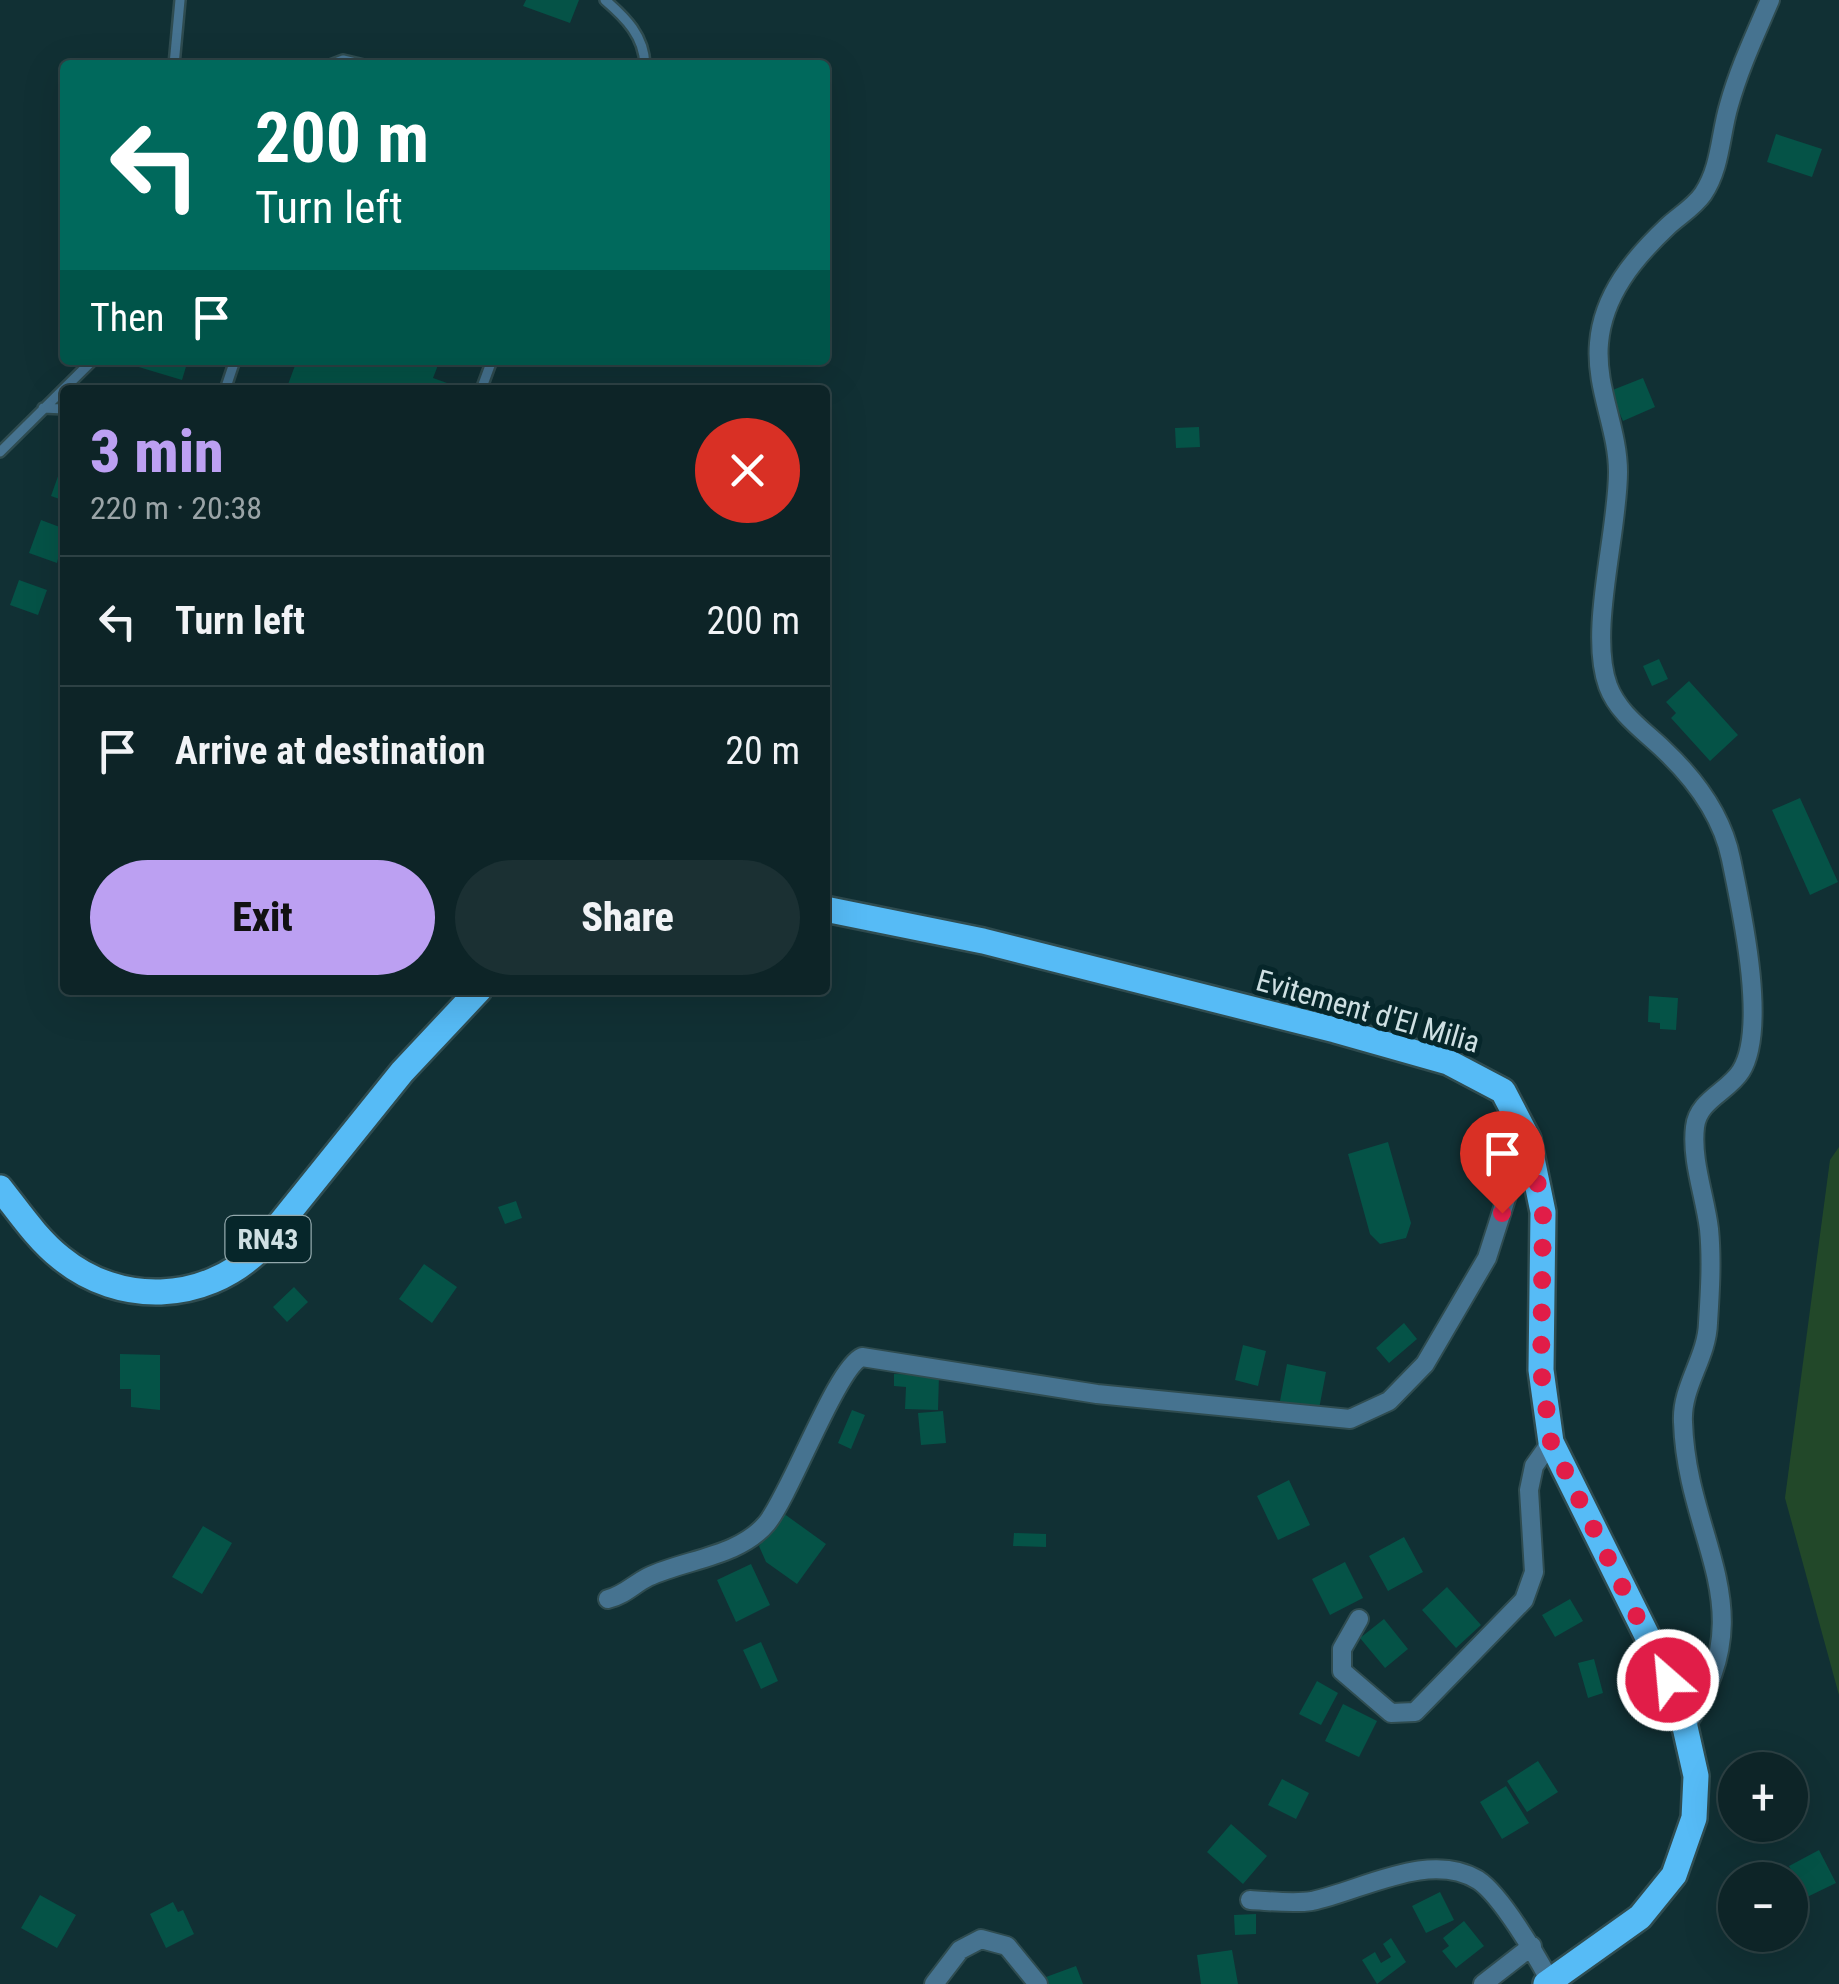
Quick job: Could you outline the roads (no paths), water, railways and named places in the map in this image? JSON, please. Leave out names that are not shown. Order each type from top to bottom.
[{"type":"main road","name":"Evitement d'El Milia","points":[[830,910],[982,941],[1448,1062],[1503,1090],[1532,1154],[1543,1212],[1541,1370],[1551,1442],[1668,1680],[1685,1726],[1696,1776],[1694,1818],[1674,1875],[1640,1916],[1548,1982]]},
{"type":"main road","name":"RN43","points":[[0,1188],[48,1247],[96,1281],[132,1292],[164,1292],[190,1290],[220,1280],[258,1251],[402,1072],[474,995]]},
{"type":"street","points":[[1685,1726],[1709,1684],[1720,1648],[1724,1609],[1721,1584],[1692,1486],[1682,1416],[1708,1332],[1709,1232],[1694,1128],[1705,1104],[1743,1069],[1751,1042],[1752,1018],[1744,940],[1723,834],[1686,771],[1618,706],[1607,684],[1602,656],[1604,612],[1618,465],[1599,374],[1598,350],[1606,304],[1616,287],[1649,246],[1702,195],[1710,180],[1736,84],[1770,0]]},
{"type":"street","points":[[608,1599],[647,1578],[750,1539],[766,1523],[800,1467],[844,1373],[862,1358],[1098,1394],[1304,1417],[1350,1418],[1372,1411],[1406,1388],[1442,1340],[1488,1258],[1512,1180],[1532,1154]]},
{"type":"street","points":[[1359,1619],[1342,1649],[1342,1671],[1392,1713],[1415,1712],[1524,1600],[1534,1572],[1529,1490],[1534,1466],[1551,1442]]},
{"type":"street","points":[[1250,1900],[1308,1902],[1376,1881],[1444,1870],[1482,1882],[1532,1946],[1548,1982]]},
{"type":"street","points":[[934,1984],[960,1950],[981,1939],[1007,1946],[1038,1984]]},
{"type":"street","points":[[1483,1984],[1532,1946]]},
{"type":"lane","points":[[174,60],[180,0]]},
{"type":"lane","points":[[604,0],[630,20],[646,60]]},
{"type":"lane","points":[[66,385],[88,365]]},
{"type":"lane","points":[[0,452],[60,391]]},
{"type":"lane","points":[[42,408],[60,408]]}]
